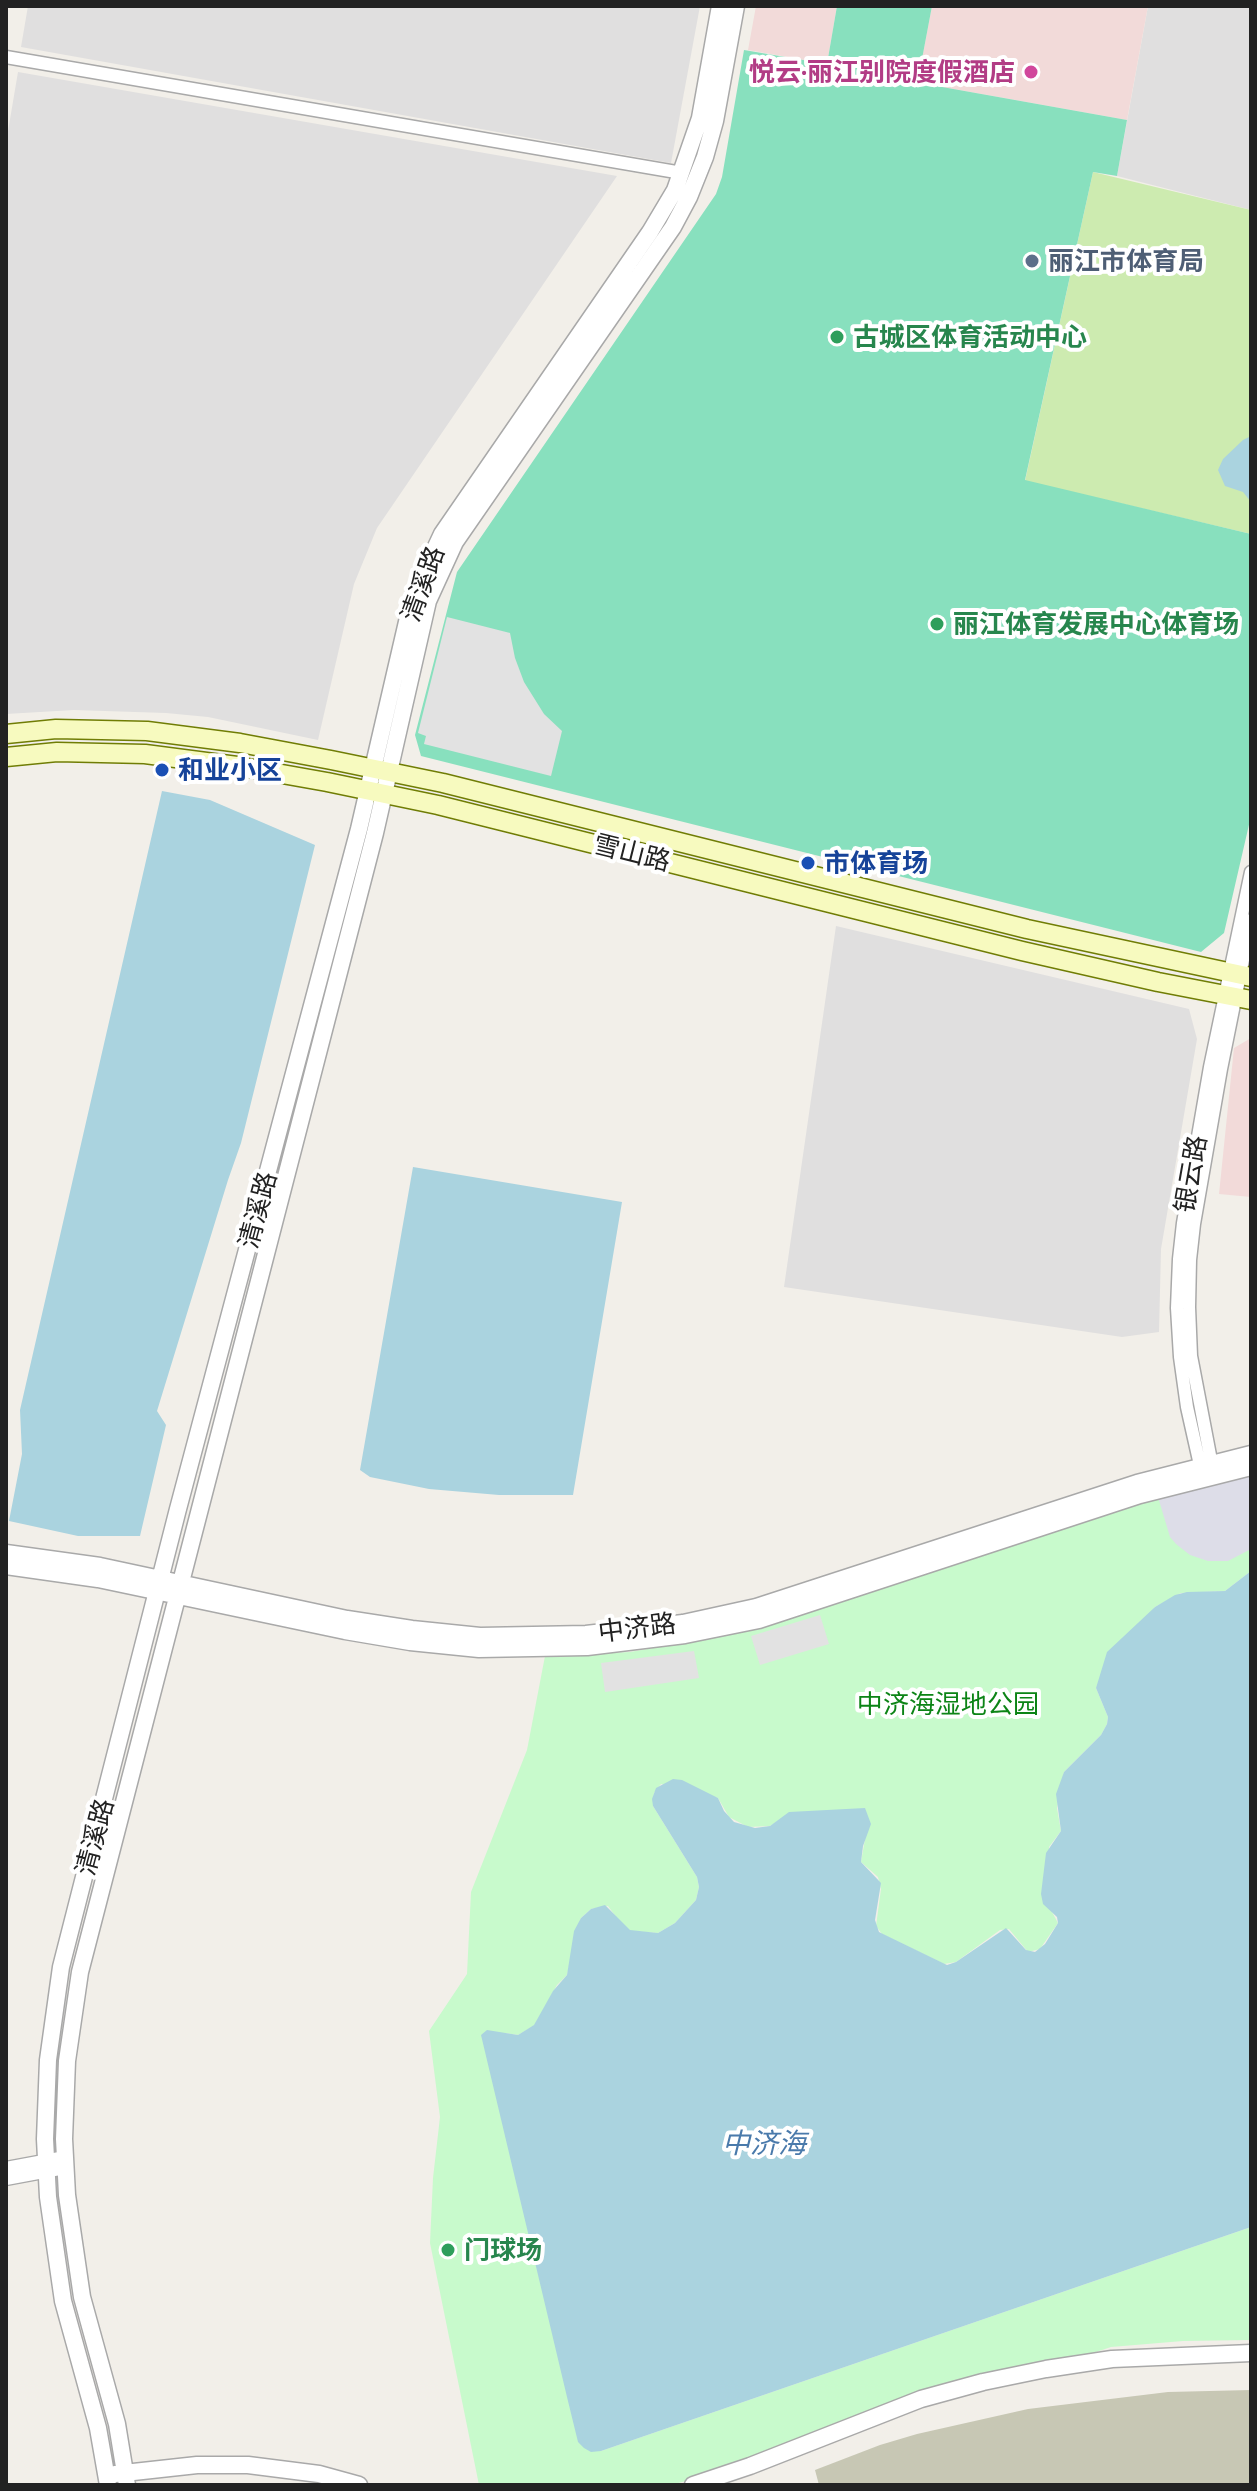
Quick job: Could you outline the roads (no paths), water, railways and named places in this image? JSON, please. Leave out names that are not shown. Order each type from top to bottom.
[{"type":"main road","name":"雪山路","points":[[6,734],[56,729],[147,731],[252,745],[381,770],[1027,929],[1240,975]]},
{"type":"main road","name":"雪山路","points":[[6,757],[57,752],[145,754],[237,766],[376,792],[1022,951],[1237,997]]},
{"type":"street","name":"清溪路","points":[[118,2481],[117,2424],[82,2297],[73,2250],[65,2162],[66,2073],[75,1996],[376,792],[413,596],[434,548],[659,219],[682,173],[700,118],[720,6]]},
{"type":"street","name":"清溪路","points":[[381,770],[428,601],[448,556],[673,227],[689,197],[715,121],[736,6]]},
{"type":"street","points":[[6,57],[682,173]]},
{"type":"street","name":"清溪路","points":[[118,2481],[98,2428],[63,2301],[50,2225],[46,2166],[48,2060],[56,1992],[159,1585],[376,792]]},
{"type":"street","name":"银云路","points":[[1208,1475],[1181,1369],[1178,1283],[1183,1223],[1237,997],[1251,872]]},
{"type":"street","name":"银云路","points":[[1240,975],[1251,920]]},
{"type":"street","name":"中济路","points":[[1208,1475],[1251,1454]]},
{"type":"street","name":"中济路","points":[[6,1553],[100,1566],[159,1585],[345,1631],[445,1646],[515,1650],[622,1644],[759,1620],[1140,1495],[1208,1475],[1251,1467]]},
{"type":"street","name":"中济路","points":[[6,1566],[159,1585]]},
{"type":"street","points":[[6,2179],[65,2162]]},
{"type":"street","points":[[6,2168],[46,2166]]},
{"type":"street","points":[[693,2485],[921,2399],[983,2382],[1112,2359],[1251,2353]]},
{"type":"street","points":[[729,2485],[924,2409],[985,2392],[1113,2370],[1183,2364],[1251,2363]]},
{"type":"street","points":[[118,2481],[197,2465],[248,2465],[307,2472],[359,2485]]},
{"type":"street","points":[[118,2481],[224,2475],[270,2477],[319,2485]]},
{"type":"water","points":[[1251,436],[1251,502],[1243,492],[1225,486],[1218,470],[1223,459]]},
{"type":"water","points":[[162,791],[210,800],[315,845],[241,1143],[157,1411],[166,1425],[140,1536],[78,1536],[9,1521],[22,1454],[20,1410]]},
{"type":"water","points":[[413,1167],[622,1202],[573,1495],[499,1495],[429,1489],[370,1477],[360,1470]]},
{"type":"water","name":"中济海","points":[[1251,1571],[1251,2227],[601,2451],[591,2452],[584,2448],[578,2442],[481,2035],[487,2030],[518,2035],[534,2025],[553,1991],[567,1975],[574,1931],[581,1918],[591,1909],[605,1905],[630,1930],[658,1933],[675,1923],[696,1900],[699,1887],[697,1877],[653,1806],[656,1788],[673,1779],[682,1780],[718,1798],[734,1822],[755,1828],[770,1826],[789,1812],[865,1808],[871,1824],[861,1862],[881,1883],[875,1920],[879,1932],[947,1965],[1006,1928],[1026,1950],[1035,1952],[1045,1944],[1058,1923],[1057,1917],[1043,1904],[1041,1894],[1046,1853],[1061,1831],[1056,1794],[1064,1772],[1101,1735],[1107,1724],[1108,1717],[1096,1688],[1107,1652],[1155,1607],[1175,1595],[1225,1591]]},
{"type":"place","name":"悦云·丽江别院度假酒店","points":[[1031,72]]},
{"type":"place","name":"丽江市体育局","points":[[1032,261]]},
{"type":"place","name":"古城区体育活动中心","points":[[837,337]]},
{"type":"place","name":"丽江体育发展中心体育场","points":[[937,624]]},
{"type":"place","name":"和业小区","points":[[162,770]]},
{"type":"place","name":"市体育场","points":[[808,863]]},
{"type":"place","name":"门球场","points":[[448,2250]]},
{"type":"park label","name":"中济海湿地公园","points":[[948,1704]]}]
